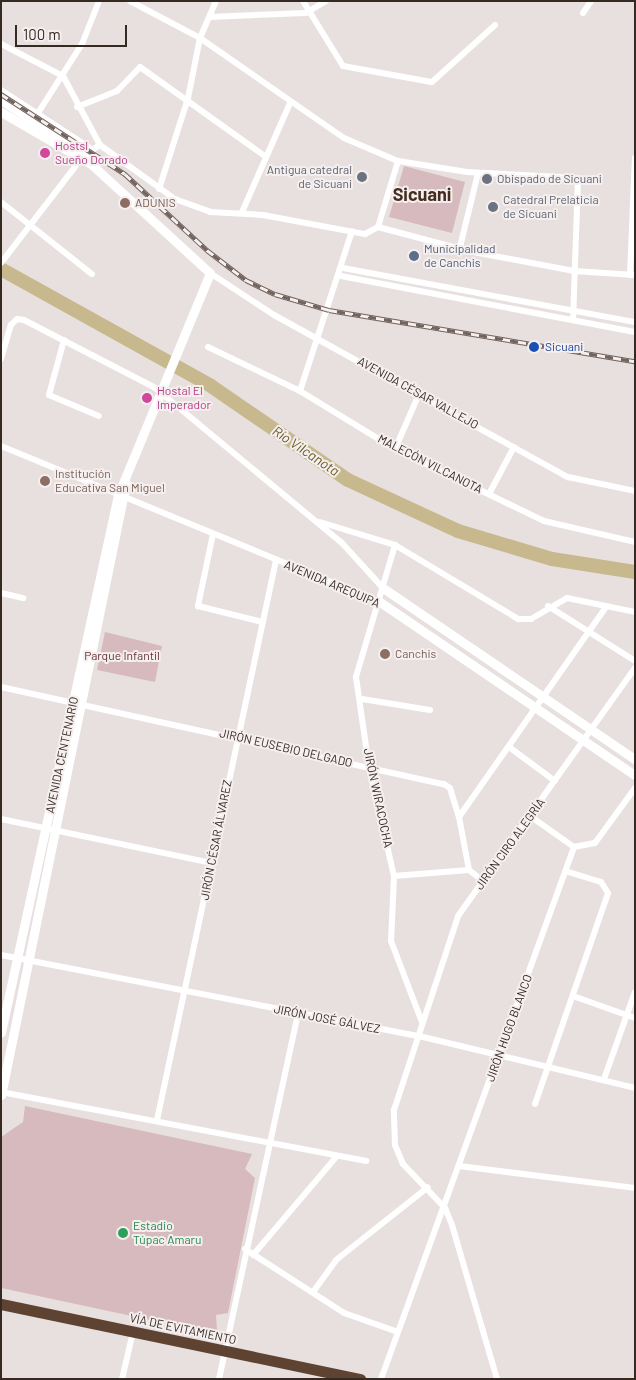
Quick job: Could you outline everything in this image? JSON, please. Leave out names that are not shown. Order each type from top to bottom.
[{"type":"highway","name":"VÍA DE EVITAMIENTO","points":[[1,1304],[360,1379]]},
{"type":"street","points":[[27,128],[36,118],[63,76],[99,1]]},
{"type":"street","points":[[130,1],[200,38],[344,138],[398,161],[478,173],[578,178],[573,320]]},
{"type":"street","points":[[159,189],[188,98],[200,38],[216,1]]},
{"type":"street","points":[[303,1],[306,13],[343,66],[432,82],[495,24]]},
{"type":"street","points":[[209,17],[306,13],[326,1]]},
{"type":"street","points":[[583,13],[591,1]]},
{"type":"street","points":[[1,44],[63,76],[77,107],[100,145],[159,189],[210,212],[242,212],[365,234],[378,226],[398,161]]},
{"type":"street","points":[[77,107],[117,91],[140,67],[188,98],[265,156]]},
{"type":"street","points":[[1,90],[85,155],[91,164],[210,273],[182,338],[162,394],[127,479],[122,497],[76,703],[57,831],[26,960],[1,1093],[157,1120],[271,1145],[367,1161]]},
{"type":"street","points":[[1,100],[36,118]]},
{"type":"street","points":[[242,212],[265,156],[291,101]]},
{"type":"street","points":[[1,112],[27,128],[85,155]]},
{"type":"street","points":[[1,263],[85,155],[100,145]]},
{"type":"street","points":[[378,226],[460,247],[574,271],[632,275],[634,158]]},
{"type":"street","points":[[460,247],[478,173]]},
{"type":"street","points":[[1,202],[92,274]]},
{"type":"street","points":[[300,391],[341,276],[352,231]]},
{"type":"street","points":[[343,268],[635,322]]},
{"type":"street","name":"AVENIDA CÉSAR VALLEJO","points":[[210,273],[274,315],[320,338],[568,477],[635,491]]},
{"type":"street","points":[[341,276],[635,332]]},
{"type":"street","points":[[1,359],[17,318],[64,340],[162,394],[342,543],[383,588]]},
{"type":"street","points":[[64,340],[49,395],[99,416]]},
{"type":"street","name":"MALECÓN VILCANOTA","points":[[208,347],[300,391],[395,449],[544,521],[635,542]]},
{"type":"street","points":[[395,449],[420,394]]},
{"type":"street","name":"AVENIDA AREQUIPA","points":[[1,446],[380,602],[635,775]]},
{"type":"street","points":[[490,494],[514,447]]},
{"type":"street","points":[[316,521],[395,545],[518,619],[531,619],[548,606],[566,598],[635,612]]},
{"type":"street","points":[[212,534],[198,606],[262,622]]},
{"type":"street","name":"JIRÓN WIRACOCHA","points":[[395,545],[380,602],[356,677],[362,699],[369,767],[394,876],[392,941],[422,1022]]},
{"type":"street","name":"JIRÓN CÉSAR ÁLVAREZ","points":[[157,1120],[186,991],[237,737],[276,560]]},
{"type":"street","name":"AVENIDA AREQUIPA","points":[[383,588],[635,759]]},
{"type":"street","points":[[1,593],[23,598]]},
{"type":"street","points":[[548,606],[635,661]]},
{"type":"street","points":[[459,817],[606,607]]},
{"type":"street","name":"JIRÓN CIRO ALEGRÍA","points":[[419,1036],[458,916],[592,731],[635,668]]},
{"type":"street","name":"JIRÓN EUSEBIO DELGADO","points":[[1,687],[237,737],[444,784],[450,788],[459,817],[469,870]]},
{"type":"street","points":[[362,699],[430,710]]},
{"type":"street","name":"AVENIDA CENTENARIO","points":[[1,1032],[76,703]]},
{"type":"street","points":[[509,747],[555,781]]},
{"type":"street","points":[[530,816],[574,848],[595,843],[635,788]]},
{"type":"street","points":[[1,819],[212,864]]},
{"type":"street","name":"JIRÓN HUGO BLANCO","points":[[381,1379],[574,848]]},
{"type":"street","points":[[394,876],[469,870],[483,881]]},
{"type":"street","points":[[536,1104],[547,1065],[606,901],[607,887],[566,871]]},
{"type":"street","name":"JIRÓN JOSÉ GÁLVEZ","points":[[1,955],[419,1036],[547,1065],[635,1088]]},
{"type":"street","points":[[604,1079],[632,1016],[635,992]]},
{"type":"street","points":[[572,996],[632,1016]]},
{"type":"street","points":[[219,1379],[245,1249],[271,1145],[298,1013]]},
{"type":"street","points":[[419,1036],[394,1110],[395,1146],[413,1178],[428,1187],[444,1208],[497,1379]]},
{"type":"street","points":[[253,1256],[337,1156]]},
{"type":"street","points":[[459,1166],[635,1188]]},
{"type":"street","points":[[313,1292],[336,1260],[428,1187]]},
{"type":"street","points":[[245,1249],[253,1256],[344,1313],[398,1332]]},
{"type":"street","points":[[122,1379],[133,1332]]},
{"type":"green space","points":[[404,166],[465,182],[452,233],[389,217]]},
{"type":"green space","name":"Parque Infantil","points":[[105,632],[162,646],[155,682],[97,670]]},
{"type":"green space","name":"Estadio Túpac Amaru","points":[[25,1106],[252,1154],[245,1169],[255,1178],[228,1313],[216,1315],[217,1330],[211,1333],[1,1288],[1,1137],[23,1122]]},
{"type":"waterway","name":"Río Vilcanota","points":[[1,269],[211,386],[348,480],[458,531],[552,559],[635,572]]},
{"type":"railway","points":[[1,94],[125,174],[207,250],[246,280],[275,294],[329,310],[635,361]]},
{"type":"place","name":"Hostsl Sueño Dorado","points":[[45,153]]},
{"type":"place","name":"Antigua catedral de Sicuani","points":[[362,177]]},
{"type":"place","name":"Obispado de Sicuani","points":[[487,179]]},
{"type":"place","name":"ADUNIS","points":[[125,203]]},
{"type":"place","name":"Catedral Prelaticia de Sicuani","points":[[493,207]]},
{"type":"place","name":"Municipalidad de Canchis","points":[[414,256]]},
{"type":"place","name":"Sicuani","points":[[534,347]]},
{"type":"place","name":"Hostal El Imperador","points":[[147,398]]},
{"type":"place","name":"Institución Educativa San Miguel","points":[[45,481]]},
{"type":"place","name":"Canchis","points":[[385,654]]},
{"type":"place","name":"Estadio Túpac Amaru","points":[[123,1233]]},
{"type":"district","name":"Sicuani","points":[[422,194]]}]
